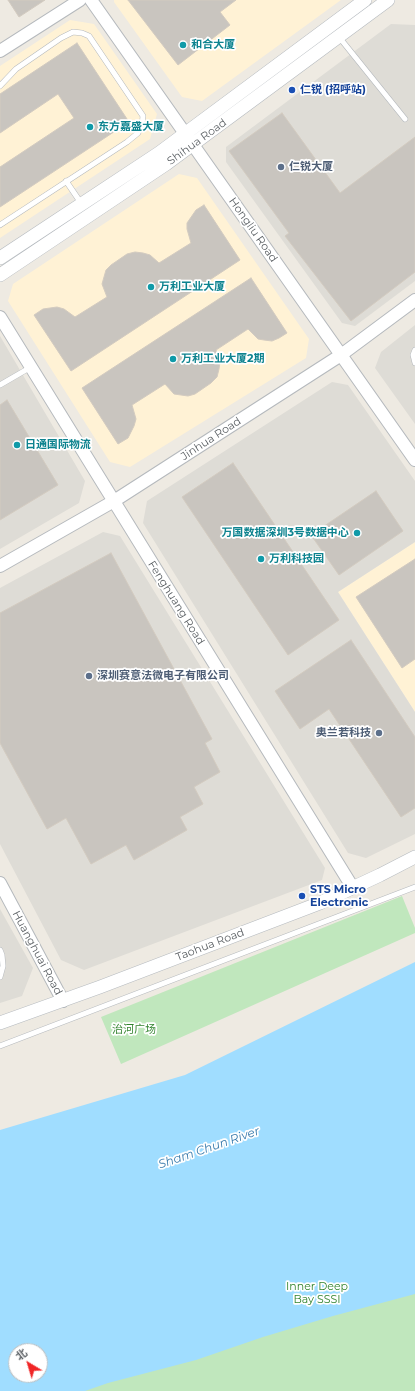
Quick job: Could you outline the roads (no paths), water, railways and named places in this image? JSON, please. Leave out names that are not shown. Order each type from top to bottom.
[{"type":"main road","name":"Shihua Road","points":[[0,258],[186,134],[365,0]]},
{"type":"main road","name":"Shihua Road","points":[[0,275],[193,145],[388,0]]},
{"type":"main road","name":"Taohua Road","points":[[0,1022],[63,1001],[320,903],[415,857]]},
{"type":"street","points":[[0,52],[80,0]]},
{"type":"street","name":"Hongliu Road","points":[[91,0],[415,460]]},
{"type":"street","name":"Jinhua Road","points":[[0,566],[114,502],[341,355],[415,300]]},
{"type":"street","name":"Fenghuang Road","points":[[0,317],[353,888]]},
{"type":"street","name":"Huanghuai Road","points":[[0,883],[63,1001]]},
{"type":"lane","points":[[0,86],[16,69],[61,38],[72,32],[82,33],[90,36],[143,116],[142,125],[138,133],[127,142],[0,225]]},
{"type":"lane","points":[[339,37],[405,119]]},
{"type":"lane","points":[[66,181],[82,204]]},
{"type":"lane","points":[[415,350],[413,355],[415,363]]},
{"type":"lane","points":[[0,385],[31,367]]},
{"type":"lane","points":[[0,1046],[415,886]]},
{"type":"lane","points":[[0,950],[3,966],[0,977]]},
{"type":"water","name":"Sham Chun River","points":[[415,962],[415,1294],[333,1316],[263,1337],[196,1360],[108,1383],[85,1391],[0,1391],[0,1130],[185,1075]]},
{"type":"place","name":"和合大厦","points":[[183,45]]},
{"type":"place","name":"仁锐 (招呼站)","points":[[292,90]]},
{"type":"place","name":"东方嘉盛大厦","points":[[90,127]]},
{"type":"place","name":"仁锐大厦","points":[[281,167]]},
{"type":"place","name":"万利工业大厦","points":[[151,287]]},
{"type":"place","name":"万利工业大厦2期","points":[[173,359]]},
{"type":"place","name":"日通国际物流","points":[[17,445]]},
{"type":"place","name":"万国数据深圳3号数据中心","points":[[357,533]]},
{"type":"place","name":"万利科技园","points":[[261,559]]},
{"type":"place","name":"深圳赛意法微电子有限公司","points":[[89,676]]},
{"type":"place","name":"奥兰若科技","points":[[379,733]]},
{"type":"place","name":"STS Micro Electronic","points":[[302,896]]},
{"type":"park label","name":"治河广场","points":[[134,1030]]},
{"type":"park label","name":"Inner Deep Bay SSSI","points":[[317,1293]]}]
